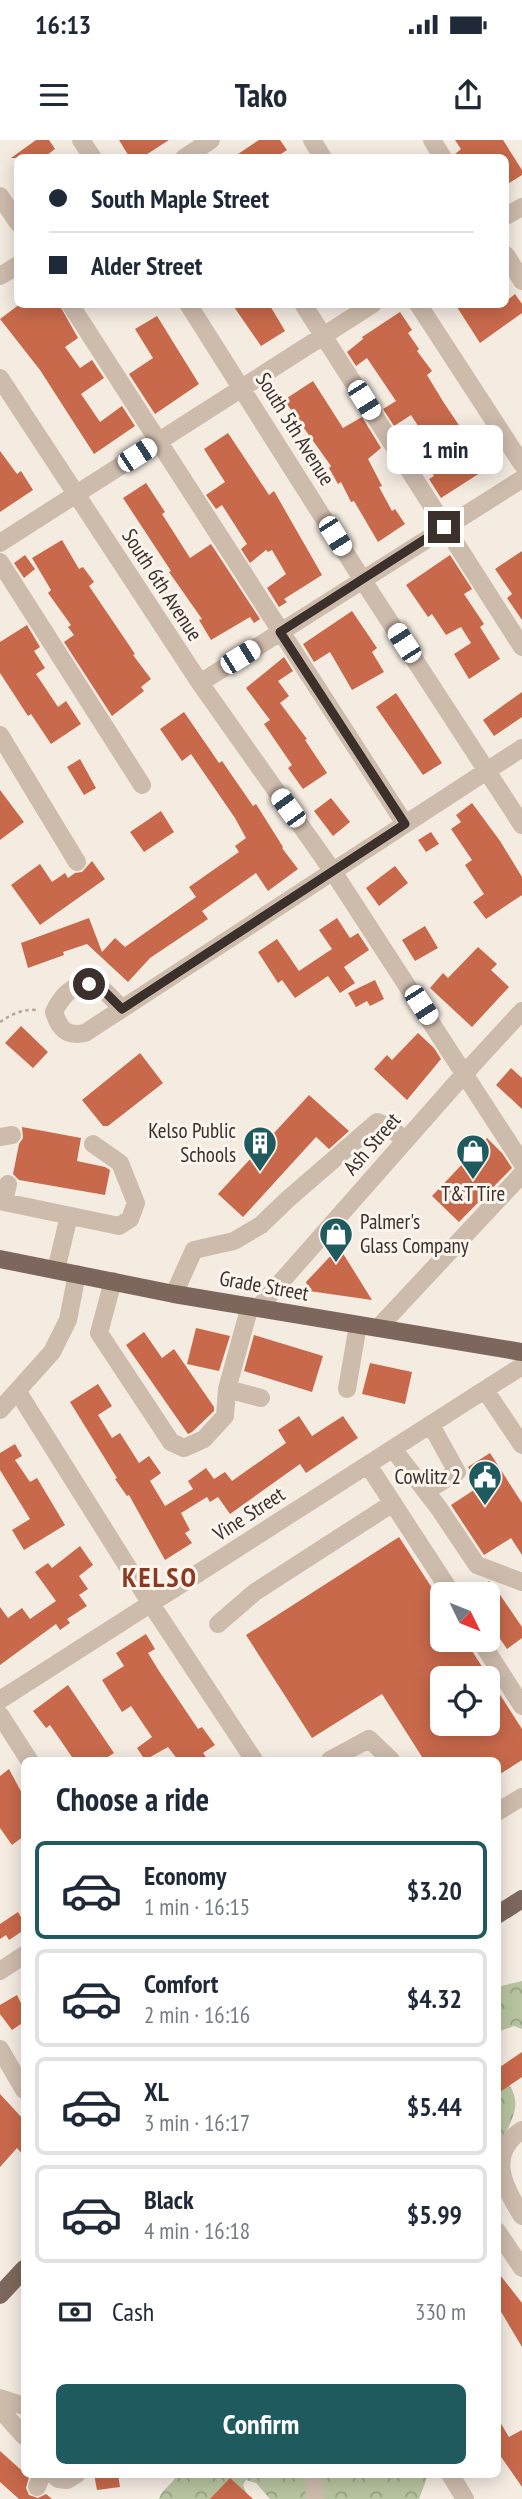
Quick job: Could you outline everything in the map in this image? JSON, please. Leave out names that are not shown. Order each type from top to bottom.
[{"type":"main road","name":"Grade Street","points":[[0,1259],[174,1294],[522,1352]]},
{"type":"main road","points":[[501,1912],[522,1899]]},
{"type":"main road","points":[[0,2295],[21,2272]]},
{"type":"street","points":[[0,195],[14,217]]},
{"type":"street","points":[[509,260],[522,281]]},
{"type":"street","points":[[73,308],[405,824]]},
{"type":"street","name":"South 5th Avenue","points":[[191,308],[522,825]]},
{"type":"street","points":[[306,308],[522,647]]},
{"type":"street","points":[[0,543],[367,308]]},
{"type":"street","points":[[421,308],[522,464]]},
{"type":"street","name":"South 6th Avenue","points":[[0,378],[200,683],[332,870],[522,1163]]},
{"type":"street","points":[[200,683],[522,479]]},
{"type":"street","points":[[0,562],[142,785]]},
{"type":"street","points":[[0,734],[77,862]]},
{"type":"street","points":[[122,1009],[102,989],[89,984],[76,987],[61,998],[54,1012],[58,1024],[66,1033],[85,1033],[122,1009],[332,870],[522,748]]},
{"type":"street","name":"Ash Street","points":[[254,1307],[522,1011]]},
{"type":"street","points":[[174,1294],[194,1250],[234,1241],[261,1225],[377,1122],[390,1127],[405,1140]]},
{"type":"street","points":[[8,1184],[4,1202],[119,1226],[130,1219],[136,1203],[120,1163],[93,1144]]},
{"type":"street","points":[[378,1328],[522,1174]]},
{"type":"street","points":[[56,1270],[69,1216]]},
{"type":"street","points":[[0,1410],[52,1352],[68,1320],[77,1274]]},
{"type":"street","points":[[113,1281],[99,1333],[171,1442],[184,1448],[204,1439],[225,1416],[227,1389],[254,1307]]},
{"type":"street","points":[[347,1388],[358,1325]]},
{"type":"street","name":"Vine Street","points":[[0,1700],[522,1366]]},
{"type":"street","points":[[227,1389],[261,1398]]},
{"type":"street","points":[[485,1390],[522,1445]]},
{"type":"street","points":[[18,1392],[151,1604],[252,1757]]},
{"type":"street","points":[[426,1491],[457,1472],[431,1425]]},
{"type":"street","points":[[393,1449],[477,1565],[522,1583]]},
{"type":"street","points":[[368,1465],[444,1582]]},
{"type":"street","points":[[218,1624],[255,1592],[393,1503]]},
{"type":"street","points":[[490,1652],[516,1682],[522,1706]]},
{"type":"street","points":[[0,1715],[27,1757]]},
{"type":"street","points":[[336,1757],[369,1739],[388,1757]]},
{"type":"street","points":[[501,1810],[522,1797]]},
{"type":"street","points":[[0,1971],[21,1957]]},
{"type":"street","points":[[0,2049],[21,2085]]},
{"type":"street","points":[[522,2130],[507,2143],[502,2155],[501,2173],[505,2187],[522,2216]]},
{"type":"street","points":[[501,2237],[522,2268]]},
{"type":"street","points":[[1,2398],[21,2405]]},
{"type":"street","points":[[1,2398],[6,2416],[21,2433]]},
{"type":"street","points":[[314,2478],[315,2499]]},
{"type":"street","points":[[452,2478],[465,2499]]},
{"type":"path","points":[[0,1022],[26,1009],[54,1012]]},
{"type":"green space","points":[[522,1981],[522,2029],[514,2026],[501,2031],[501,1986]]},
{"type":"green space","points":[[501,2081],[507,2081],[512,2089],[514,2114],[501,2143]]},
{"type":"green space","points":[[174,2478],[427,2478],[419,2499],[270,2499],[256,2483],[246,2480],[243,2485],[249,2499],[159,2499]]},
{"type":"building","points":[[36,140],[49,140],[55,149],[48,154],[17,154]]},
{"type":"building","points":[[119,140],[169,140],[147,154],[128,154]]},
{"type":"building","points":[[259,140],[280,140],[287,150],[281,154],[238,154]]},
{"type":"building","points":[[455,140],[503,140],[522,170],[522,175],[509,183],[509,154],[455,154],[461,149]]},
{"type":"building","points":[[515,294],[522,304],[522,313],[480,343],[458,308],[509,308],[509,299]]},
{"type":"building","points":[[15,308],[61,308],[78,338],[65,347],[80,368],[92,360],[104,378],[81,394],[100,422],[122,406],[135,426],[94,454],[40,370],[0,319]]},
{"type":"building","points":[[235,308],[271,308],[285,331],[261,346]]},
{"type":"building","points":[[400,312],[412,330],[408,333],[419,349],[417,351],[432,371],[427,375],[444,403],[475,449],[482,445],[494,464],[441,498],[429,479],[434,476],[417,449],[428,441],[411,415],[394,426],[383,409],[396,401],[367,358],[356,366],[347,352],[363,339],[362,337]]},
{"type":"building","points":[[157,316],[199,384],[155,414],[129,374],[153,358],[135,329]]},
{"type":"building","points":[[313,381],[343,428],[362,417],[381,448],[368,459],[392,511],[395,509],[405,524],[378,542],[341,482],[338,484],[329,468],[331,466],[284,400]]},
{"type":"building","points":[[228,433],[269,495],[274,491],[322,575],[284,599],[287,602],[279,607],[267,588],[286,574],[272,550],[266,550],[250,563],[241,549],[247,544],[222,505],[216,509],[206,495],[225,482],[204,449]]},
{"type":"building","points":[[0,451],[17,474],[21,471],[33,490],[0,512]]},
{"type":"building","points":[[146,483],[190,558],[211,544],[260,619],[254,623],[250,617],[211,640],[199,620],[202,619],[123,498]]},
{"type":"building","points":[[62,540],[79,569],[83,567],[94,582],[89,586],[151,679],[141,687],[144,691],[112,716],[64,642],[74,635],[68,627],[71,625],[48,593],[51,590],[32,558]]},
{"type":"building","points":[[522,551],[522,620],[507,598],[512,594],[495,569]]},
{"type":"building","points":[[25,555],[35,569],[24,578],[14,563]]},
{"type":"building","points":[[450,555],[472,589],[464,594],[484,624],[480,627],[500,659],[469,679],[454,654],[471,643],[461,627],[446,635],[432,614],[428,617],[406,585]]},
{"type":"building","points":[[352,611],[377,648],[372,652],[384,672],[352,690],[330,652],[314,662],[303,644]]},
{"type":"building","points":[[27,625],[40,647],[34,651],[45,668],[36,674],[58,707],[66,701],[81,724],[51,744],[31,714],[28,716],[0,673],[0,642]]},
{"type":"building","points":[[284,657],[293,671],[278,681],[289,696],[280,703],[307,739],[305,740],[327,773],[303,789],[288,768],[292,765],[264,724],[270,720],[246,688]]},
{"type":"building","points":[[522,692],[522,717],[494,736],[483,720]]},
{"type":"building","points":[[396,693],[442,763],[423,775],[376,707]]},
{"type":"building","points":[[184,712],[219,763],[222,761],[253,806],[256,804],[298,869],[268,891],[256,873],[202,911],[208,919],[150,958],[128,982],[87,944],[28,968],[21,943],[89,918],[102,952],[115,938],[125,947],[196,897],[189,887],[239,852],[235,846],[246,838],[235,818],[191,754],[182,761],[160,729]]},
{"type":"building","points":[[80,759],[96,788],[84,795],[67,767]]},
{"type":"building","points":[[0,790],[24,822],[0,840]]},
{"type":"building","points":[[331,798],[350,822],[333,836],[314,811]]},
{"type":"building","points":[[472,803],[522,877],[522,895],[486,919],[473,902],[484,894],[465,865],[472,860],[451,829],[461,822],[456,815]]},
{"type":"building","points":[[161,811],[174,832],[144,852],[130,832]]},
{"type":"building","points":[[431,832],[439,844],[426,852],[418,840]]},
{"type":"building","points":[[92,861],[105,879],[40,925],[11,885],[40,864],[52,882],[65,873],[68,878],[82,872]]},
{"type":"building","points":[[395,866],[408,883],[379,906],[366,888]]},
{"type":"building","points":[[337,918],[350,938],[358,933],[369,950],[344,967],[355,983],[340,993],[328,976],[295,998],[282,980],[278,983],[258,952],[277,939],[299,971],[332,949],[319,930]]},
{"type":"building","points":[[425,926],[438,948],[415,961],[402,940]]},
{"type":"building","points":[[478,947],[497,964],[491,970],[509,987],[472,1027],[430,988],[443,973],[448,978]]},
{"type":"building","points":[[375,980],[384,999],[370,1006],[367,1001],[356,1007],[348,993]]},
{"type":"building","points":[[21,1026],[48,1052],[33,1068],[5,1043]]},
{"type":"building","points":[[418,1033],[441,1059],[407,1100],[374,1069],[387,1055],[392,1060]]},
{"type":"building","points":[[140,1053],[163,1083],[108,1126],[103,1126],[82,1100]]},
{"type":"building","points":[[511,1068],[522,1078],[522,1109],[496,1085]]},
{"type":"building","name":"Kelso Public Schools","points":[[309,1095],[349,1131],[329,1149],[316,1137],[243,1217],[218,1194]]},
{"type":"building","points":[[22,1127],[81,1138],[77,1161],[110,1170],[105,1195],[19,1180],[13,1174],[19,1144],[23,1138]]},
{"type":"building","name":"T&T Tire","points":[[487,1138],[512,1168],[459,1222],[432,1196]]},
{"type":"building","name":"Palmer's Glass Company","points":[[339,1247],[372,1300],[309,1291],[306,1282]]},
{"type":"building","points":[[196,1328],[230,1336],[219,1371],[187,1364]]},
{"type":"building","points":[[144,1332],[162,1358],[174,1349],[214,1407],[214,1411],[188,1434],[126,1345]]},
{"type":"building","points":[[254,1335],[323,1356],[312,1392],[244,1371]]},
{"type":"building","points":[[370,1363],[412,1372],[405,1404],[362,1394]]},
{"type":"building","points":[[98,1384],[112,1406],[98,1415],[112,1438],[120,1433],[139,1463],[149,1456],[161,1473],[150,1481],[165,1506],[193,1489],[188,1481],[206,1468],[214,1479],[225,1472],[232,1481],[286,1443],[278,1430],[299,1416],[312,1436],[343,1416],[358,1438],[306,1473],[300,1464],[230,1514],[218,1497],[210,1502],[207,1497],[181,1513],[190,1530],[185,1533],[192,1543],[165,1560],[129,1495],[127,1496],[115,1479],[117,1478],[70,1402]]},
{"type":"building","points":[[15,1444],[22,1456],[15,1460],[30,1482],[37,1478],[65,1525],[24,1550],[12,1530],[30,1519],[0,1470],[0,1453]]},
{"type":"building","name":"Cowlitz 2","points":[[490,1453],[522,1503],[522,1555],[511,1538],[484,1555],[451,1505],[480,1486],[468,1467]]},
{"type":"building","points":[[399,1537],[430,1585],[430,1652],[473,1652],[482,1666],[430,1666],[430,1736],[500,1736],[500,1695],[522,1729],[522,1760],[501,1773],[501,1757],[422,1757],[382,1694],[312,1738],[246,1635]]},
{"type":"building","points":[[80,1546],[93,1565],[79,1576],[88,1589],[79,1595],[87,1606],[67,1619],[70,1623],[60,1630],[56,1624],[0,1665],[0,1607],[8,1618],[22,1608],[30,1619],[56,1601],[35,1572],[48,1563],[52,1568]]},
{"type":"building","points":[[500,1595],[522,1627],[522,1638],[507,1649],[500,1639]]},
{"type":"building","points":[[146,1634],[155,1649],[148,1653],[159,1671],[198,1729],[202,1727],[215,1745],[203,1753],[206,1757],[176,1757],[168,1747],[150,1757],[143,1757],[137,1748],[152,1737],[131,1706],[122,1712],[102,1680],[124,1666],[116,1653]]},
{"type":"building","points":[[68,1685],[114,1753],[108,1757],[72,1757],[50,1725],[46,1728],[33,1711]]},
{"type":"building","points":[[9,1769],[21,1791],[21,1838],[12,1845],[0,1828],[0,1776]]},
{"type":"building","points":[[18,1912],[21,1917],[21,1932],[9,1940],[6,1935],[0,1939],[0,1924]]},
{"type":"building","points":[[17,1995],[21,2003],[21,2024],[12,2030],[0,2014],[0,2005]]},
{"type":"building","points":[[522,2052],[522,2077],[501,2091],[501,2066]]},
{"type":"building","points":[[0,2094],[21,2117],[21,2153],[17,2148],[0,2167]]},
{"type":"building","points":[[501,2276],[522,2303],[522,2347],[501,2312]]},
{"type":"building","points":[[501,2424],[509,2437],[522,2430],[522,2487],[501,2457]]},
{"type":"building","points":[[0,2451],[21,2470],[21,2478],[29,2478],[26,2488],[29,2495],[38,2498],[46,2494],[52,2499],[19,2499],[0,2482]]},
{"type":"building","points":[[95,2478],[119,2478],[120,2487],[97,2490]]},
{"type":"building","points":[[230,2478],[253,2499],[210,2499]]},
{"type":"place","name":"Kelso Public Schools","points":[[260,1173]]},
{"type":"place","name":"T&T Tire","points":[[473,1181]]},
{"type":"place","name":"Palmer's Glass Company","points":[[336,1264]]},
{"type":"place","name":"Cowlitz 2","points":[[485,1507]]},
{"type":"district","name":"KELSO","points":[[160,1577]]},
{"type":"route","points":[[89,984],[102,989],[122,1009],[405,824],[280,632],[444,527]]}]
